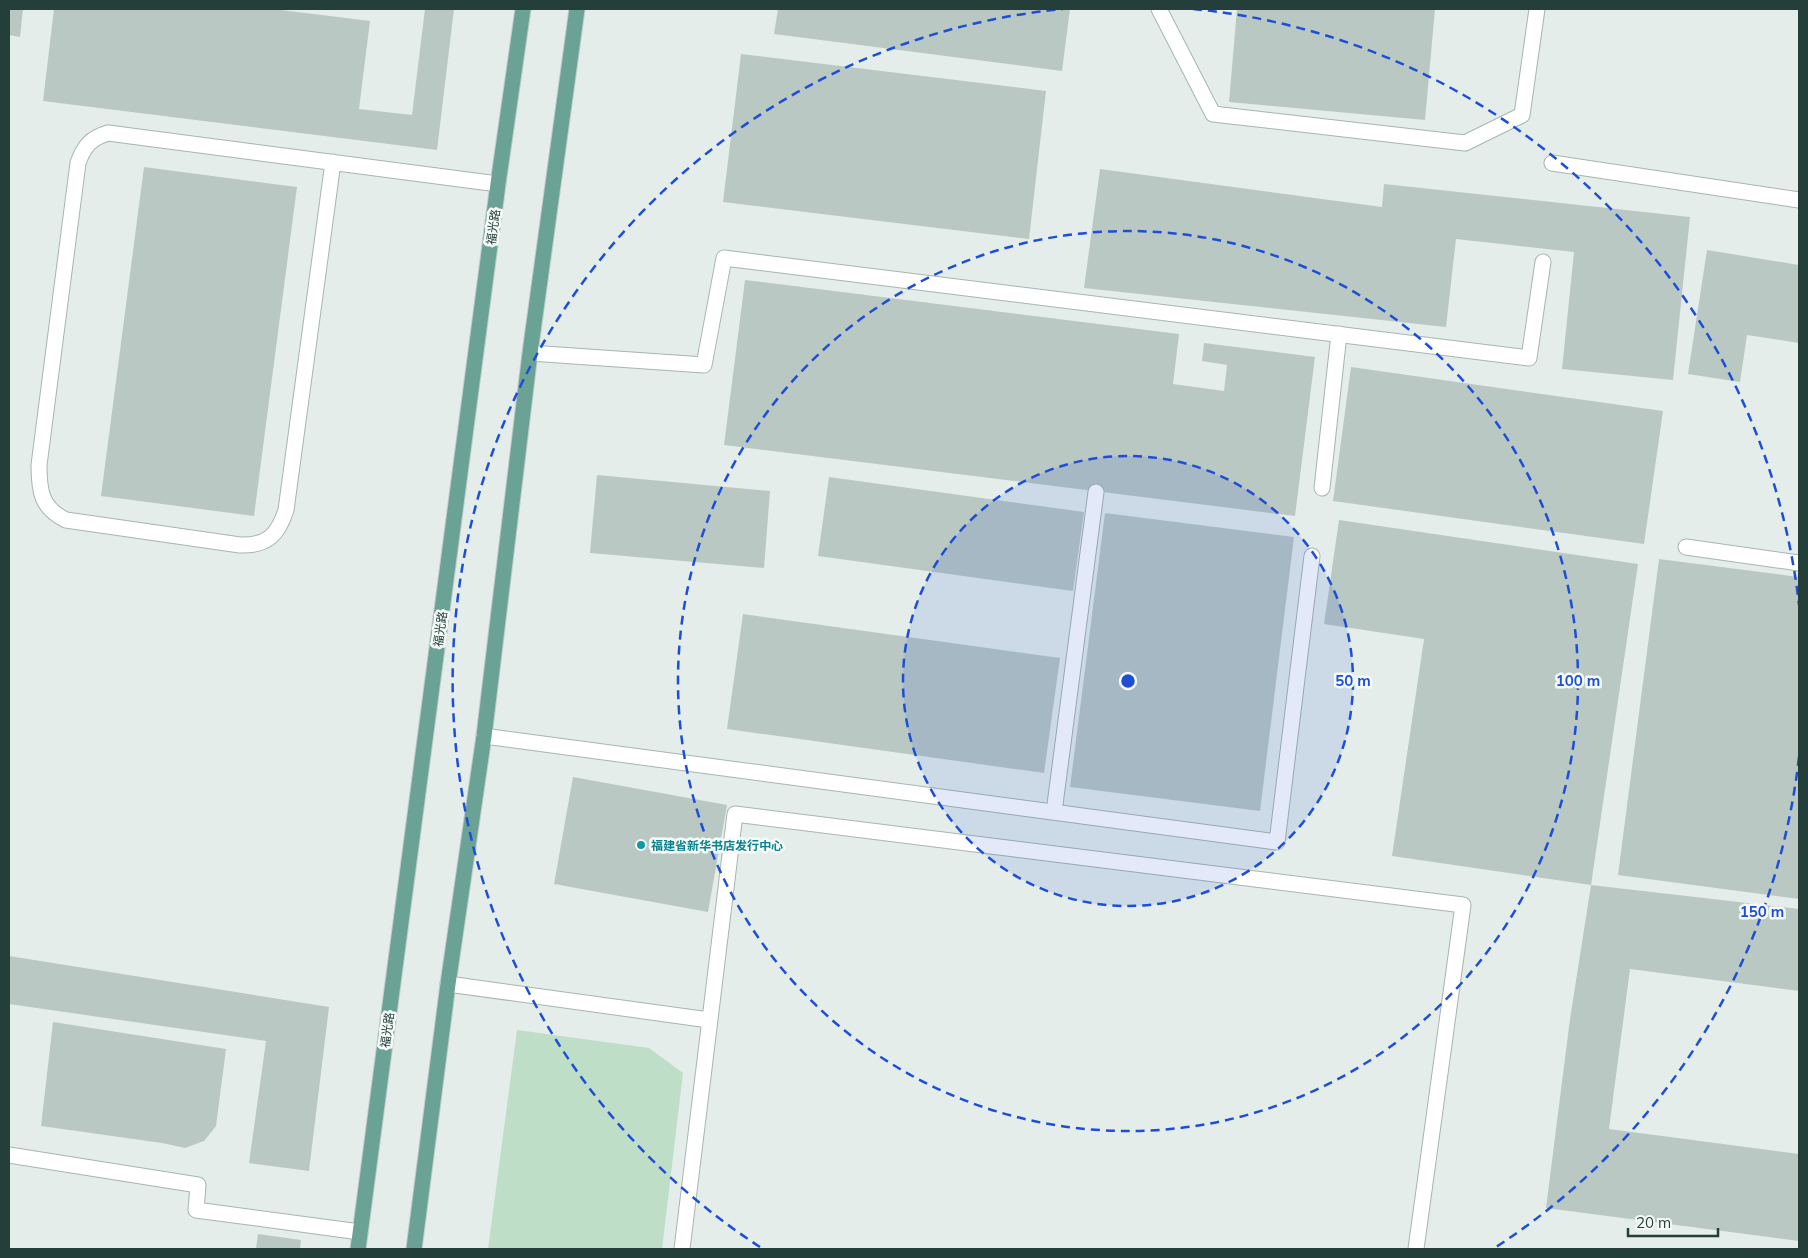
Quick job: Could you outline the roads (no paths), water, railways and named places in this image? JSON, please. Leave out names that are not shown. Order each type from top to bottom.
[{"type":"main road","name":"福光路","points":[[358,1249],[498,184],[524,9]]},
{"type":"main road","points":[[414,1249],[448,984],[484,736],[530,354],[578,9]]},
{"type":"lane","points":[[1159,9],[1213,114],[1465,143],[1522,115],[1537,9]]},
{"type":"lane","points":[[333,162],[286,510],[275,533],[265,542],[252,546],[240,545],[66,520],[54,514],[42,494],[39,481],[40,465],[78,163],[88,143],[96,136],[108,133],[333,162],[498,184]]},
{"type":"lane","points":[[1552,164],[1799,200]]},
{"type":"lane","points":[[530,354],[704,364],[724,258],[1529,358],[1543,262]]},
{"type":"lane","points":[[1322,488],[1339,334]]},
{"type":"lane","points":[[1054,812],[1096,492]]},
{"type":"lane","points":[[1686,547],[1799,563]]},
{"type":"lane","points":[[484,736],[1276,842],[1312,556]]},
{"type":"lane","points":[[682,1249],[735,814],[1463,905],[1416,1249]]},
{"type":"lane","points":[[448,984],[709,1020]]},
{"type":"lane","points":[[9,1155],[198,1185],[196,1210],[360,1232]]},
{"type":"place","name":"福建省新华书店发行中心","points":[[641,845]]}]
